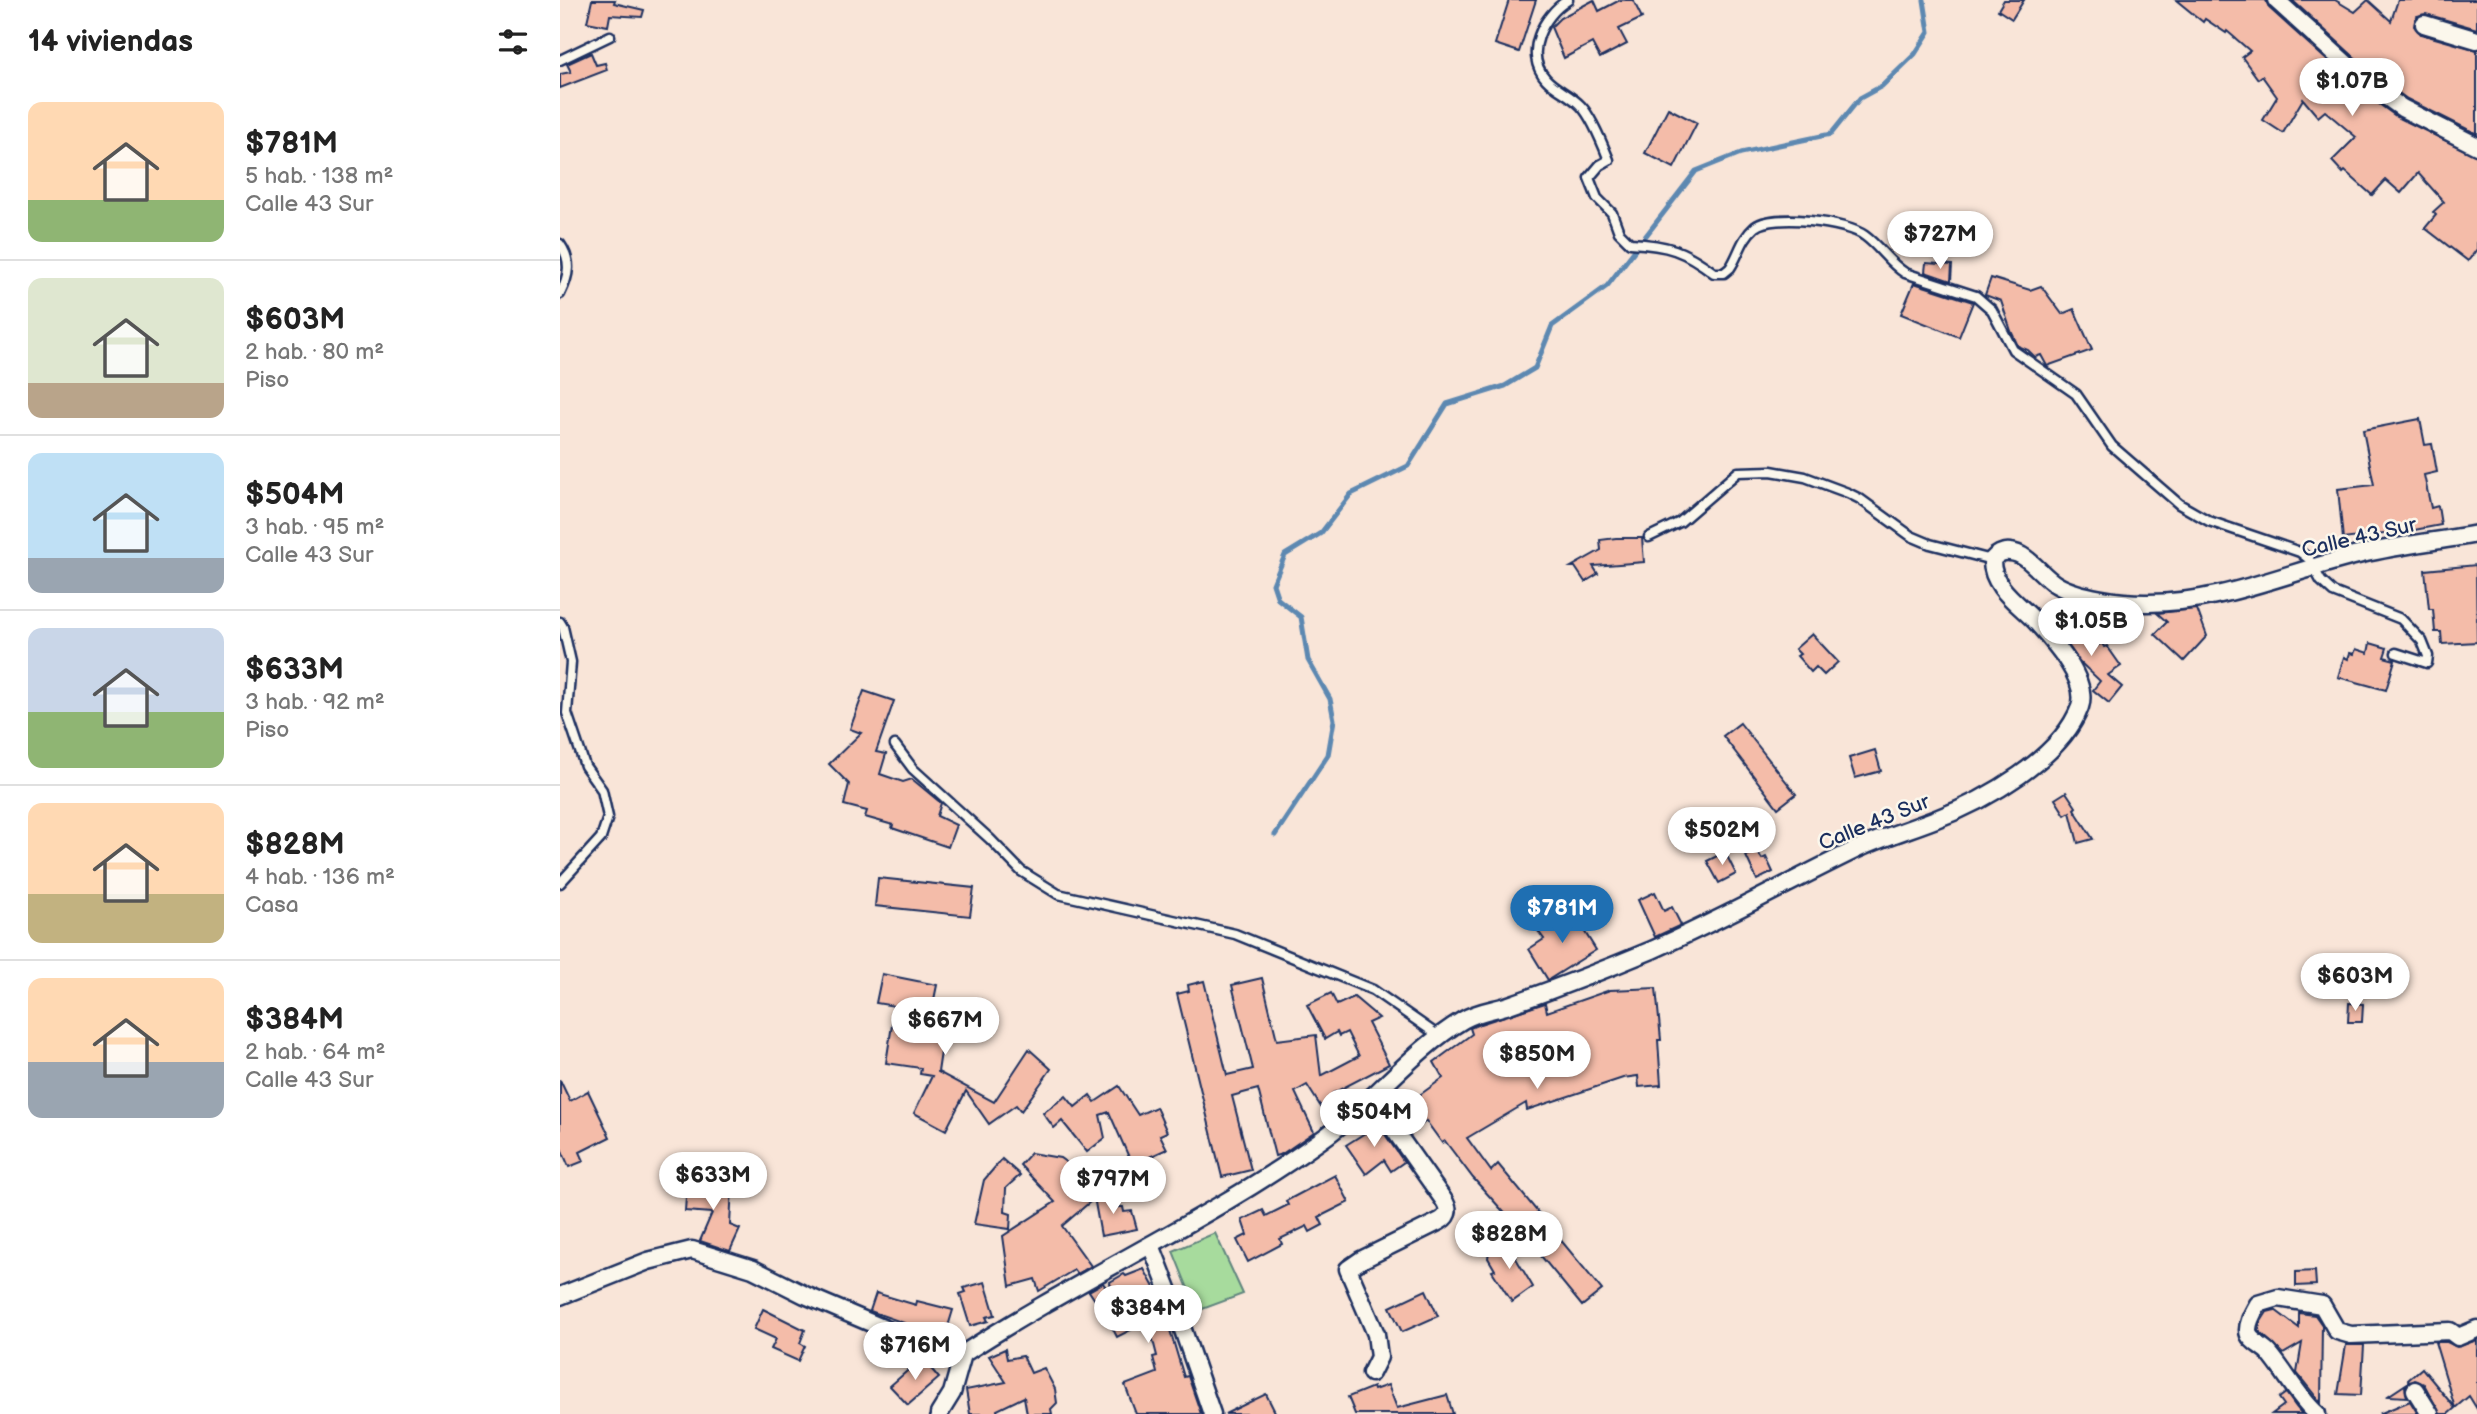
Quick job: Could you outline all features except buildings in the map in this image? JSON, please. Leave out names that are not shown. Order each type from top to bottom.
[{"type":"street","points":[[2276,0],[2367,83],[2402,108],[2477,146]]},
{"type":"street","points":[[2424,24],[2477,40]]},
{"type":"street","name":"Calle 43 Sur","points":[[963,1354],[1018,1318],[1151,1245],[1264,1178],[1324,1139],[1439,1036],[1466,1018],[1506,1006],[1653,949],[1874,840],[1940,818],[2002,787],[2039,761],[2070,726],[2082,703],[2080,683],[2038,624],[1996,581],[1991,570],[1992,560],[2000,553],[2009,551],[2019,554],[2058,586],[2080,594],[2143,604],[2203,598],[2272,582],[2361,554],[2477,534]]},
{"type":"street","points":[[1371,1097],[1443,1199],[1448,1211],[1446,1217],[1440,1221],[1348,1269],[1376,1334],[1379,1357],[1371,1373]]},
{"type":"street","points":[[1151,1245],[1212,1414]]},
{"type":"street","points":[[560,1296],[648,1261],[692,1250],[753,1269],[805,1295],[911,1340],[963,1354],[952,1393],[939,1414]]},
{"type":"street","points":[[2317,1414],[2303,1401],[2268,1351],[2249,1335],[2247,1330],[2258,1304],[2278,1298],[2322,1305],[2337,1331],[2351,1335],[2450,1331],[2458,1337],[2477,1329]]},
{"type":"street","points":[[2415,1390],[2430,1414]]},
{"type":"lane","points":[[1568,0],[1548,16],[1539,34],[1536,58],[1548,82],[1582,107],[1602,144],[1609,160],[1600,165],[1589,178],[1597,198],[1612,213],[1619,232],[1630,243],[1659,244],[1683,253],[1714,273],[1719,273],[1730,268],[1741,244],[1750,232],[1763,222],[1778,220],[1825,224],[1864,235],[1895,267],[1905,273],[1976,296],[1992,310],[2012,350],[2076,394],[2112,446],[2179,504],[2209,521],[2300,552],[2309,559],[2322,581],[2333,592],[2402,619],[2422,641],[2428,656],[2427,663],[2396,653]]},
{"type":"lane","points":[[560,60],[610,36]]},
{"type":"lane","points":[[560,244],[565,250],[570,267],[560,294]]},
{"type":"lane","points":[[1649,537],[1680,522],[1738,472],[1771,471],[1805,477],[1860,499],[1911,536],[1930,544],[1992,560]]},
{"type":"lane","points":[[560,622],[572,662],[567,713],[585,766],[602,790],[608,817],[601,838],[560,883]]},
{"type":"lane","points":[[895,745],[913,769],[1021,871],[1058,894],[1235,934],[1373,990],[1439,1036]]},
{"type":"green space","points":[[1215,1233],[1243,1294],[1197,1311],[1173,1251]]},
{"type":"waterway","points":[[1275,835],[1328,755],[1334,720],[1330,699],[1308,660],[1301,617],[1278,599],[1273,584],[1285,555],[1321,533],[1351,494],[1408,466],[1447,404],[1505,386],[1535,368],[1552,326],[1607,286],[1696,171],[1741,153],[1831,134],[1860,98],[1882,86],[1915,54],[1929,32],[1924,0]]}]
